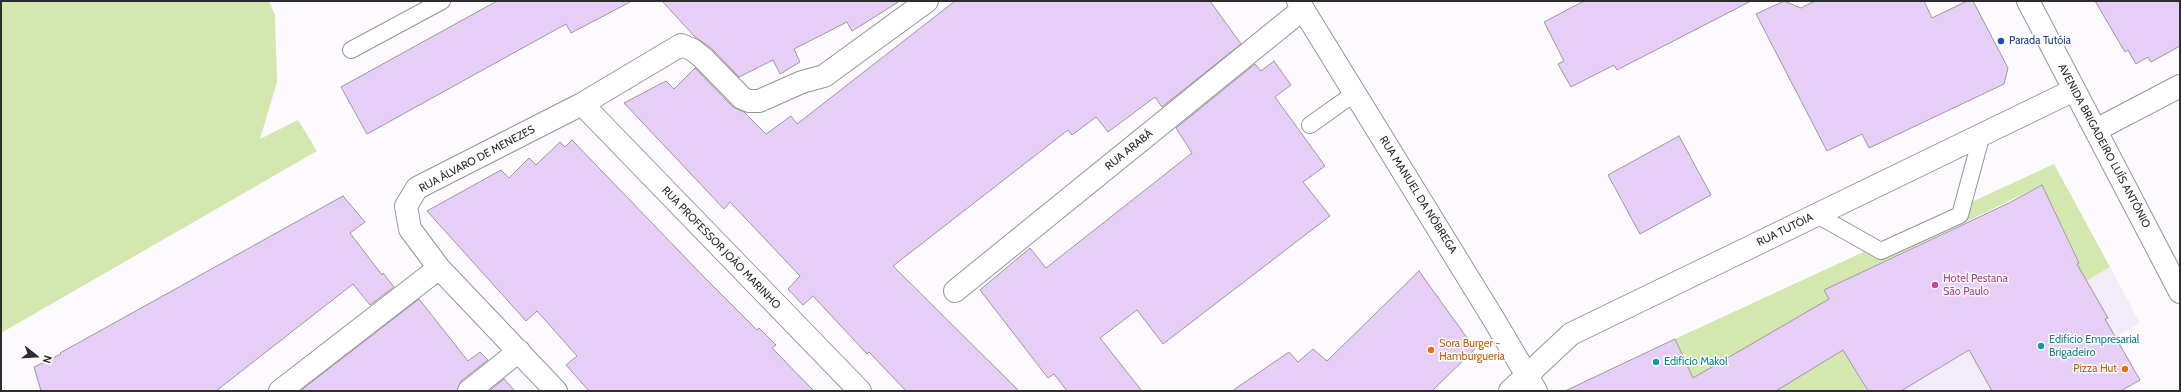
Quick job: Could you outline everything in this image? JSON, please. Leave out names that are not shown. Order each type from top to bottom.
[{"type":"street","name":"RUA ÁLVARO DE MENEZES","points":[[556,391],[439,268],[410,229],[406,206],[417,188],[582,104],[681,46],[693,50],[703,58],[736,92],[749,101],[759,101],[802,82],[824,76],[927,1]]},
{"type":"street","name":"AVENIDA BRIGADEIRO LUÍS ANTÔNIO","points":[[2028,1],[2180,292]]},
{"type":"street","name":"RUA MANUEL DA NÓBREGA","points":[[1301,5],[1531,382]]},
{"type":"street","name":"RUA ARABÁ","points":[[955,292],[1301,5]]},
{"type":"street","points":[[2096,130],[2180,86]]},
{"type":"street","name":"RUA TUTÓIA","points":[[1510,391],[1531,382],[1570,334],[2074,90]]},
{"type":"street","name":"RUA PROFESSOR JOÃO MARINHO","points":[[582,104],[860,391]]},
{"type":"street","points":[[280,391],[439,268]]},
{"type":"street","points":[[469,391],[519,351]]},
{"type":"lane","points":[[351,50],[442,1]]},
{"type":"lane","points":[[1310,125],[1355,93]]},
{"type":"lane","points":[[1816,214],[1881,251],[1960,215],[1982,134]]},
{"type":"shaded area","points":[[2110,267],[2140,323],[2024,391],[1901,391]]},
{"type":"green space","points":[[1,1],[269,1],[275,15],[277,82],[260,139],[298,120],[317,151],[1,333]]},
{"type":"green space","points":[[2054,164],[2110,267],[2039,309],[2027,290],[2079,262],[2042,185],[1824,290],[1829,299],[1717,364],[1698,391],[1675,339]]},
{"type":"green space","points":[[1843,350],[1866,389],[1862,391],[1776,391]]},
{"type":"building","points":[[497,1],[632,1],[571,33],[566,24],[367,134],[341,87]]},
{"type":"building","points":[[662,1],[900,1],[852,31],[847,22],[794,49],[800,62],[780,74],[773,60],[739,77],[711,48],[695,37]]},
{"type":"building","points":[[955,1],[1210,1],[1241,44],[1162,107],[1155,97],[1108,132],[1096,117],[1072,135],[1068,130],[893,266],[1019,391],[906,391],[869,352],[867,354],[813,296],[803,305],[788,289],[800,276],[730,202],[724,209],[624,103],[666,81],[674,89],[695,68],[733,107],[744,112],[766,134],[791,116],[797,124]]},
{"type":"building","points":[[1584,1],[1751,1],[1617,70],[1614,65],[1571,87],[1558,64],[1564,61],[1544,22]]},
{"type":"building","points":[[1784,1],[1801,8],[1815,1],[1924,1],[1932,18],[1967,1],[1973,1],[2008,68],[2004,84],[1869,148],[1862,134],[1827,151],[1756,14]]},
{"type":"building","points":[[2095,1],[2180,1],[2180,46],[2151,62],[2148,57],[2136,64],[2128,50],[2125,52]]},
{"type":"building","points":[[1274,61],[1291,85],[1275,97],[1325,166],[1303,182],[1330,216],[1163,344],[1137,310],[1100,338],[1142,391],[1067,391],[1054,374],[1048,378],[980,290],[1030,248],[1046,268],[1192,153],[1176,128],[1255,64],[1261,71]]},
{"type":"building","points":[[1679,136],[1711,195],[1640,234],[1608,175]]},
{"type":"building","points":[[572,140],[705,278],[757,330],[759,328],[776,345],[772,348],[814,391],[589,391],[566,365],[577,356],[537,311],[526,321],[427,211],[501,170],[509,178],[529,158],[536,165],[560,142],[565,147]]},
{"type":"building","points":[[2042,185],[2079,263],[2077,264],[2108,318],[2105,319],[2140,380],[2121,391],[1992,391],[1969,350],[1901,391],[1868,391],[1843,350],[1776,391],[1565,391],[1675,339],[1693,378],[1829,299],[1824,290],[2009,203]]},
{"type":"building","points":[[343,196],[365,222],[350,233],[382,275],[383,273],[394,287],[370,305],[353,284],[216,391],[41,391],[34,367],[61,354],[60,353]]},
{"type":"building","points":[[1419,271],[1475,349],[1432,391],[1232,391],[1289,352],[1298,362],[1313,349],[1327,361]]},
{"type":"building","points":[[419,299],[468,361],[480,352],[488,360],[461,381],[457,391],[300,391]]},
{"type":"building","points":[[504,379],[515,391],[489,391]]},
{"type":"place","name":"Parada Tutóia","points":[[2001,41]]},
{"type":"place","name":"Hotel Pestana São Paulo","points":[[1935,285]]},
{"type":"place","name":"Edifício Empresarial Brigadeiro","points":[[2041,346]]},
{"type":"place","name":"Sora Burger - Hamburgueria","points":[[1431,350]]},
{"type":"place","name":"Edifício Makol","points":[[1656,362]]},
{"type":"place","name":"Pizza Hut","points":[[2125,369]]}]
